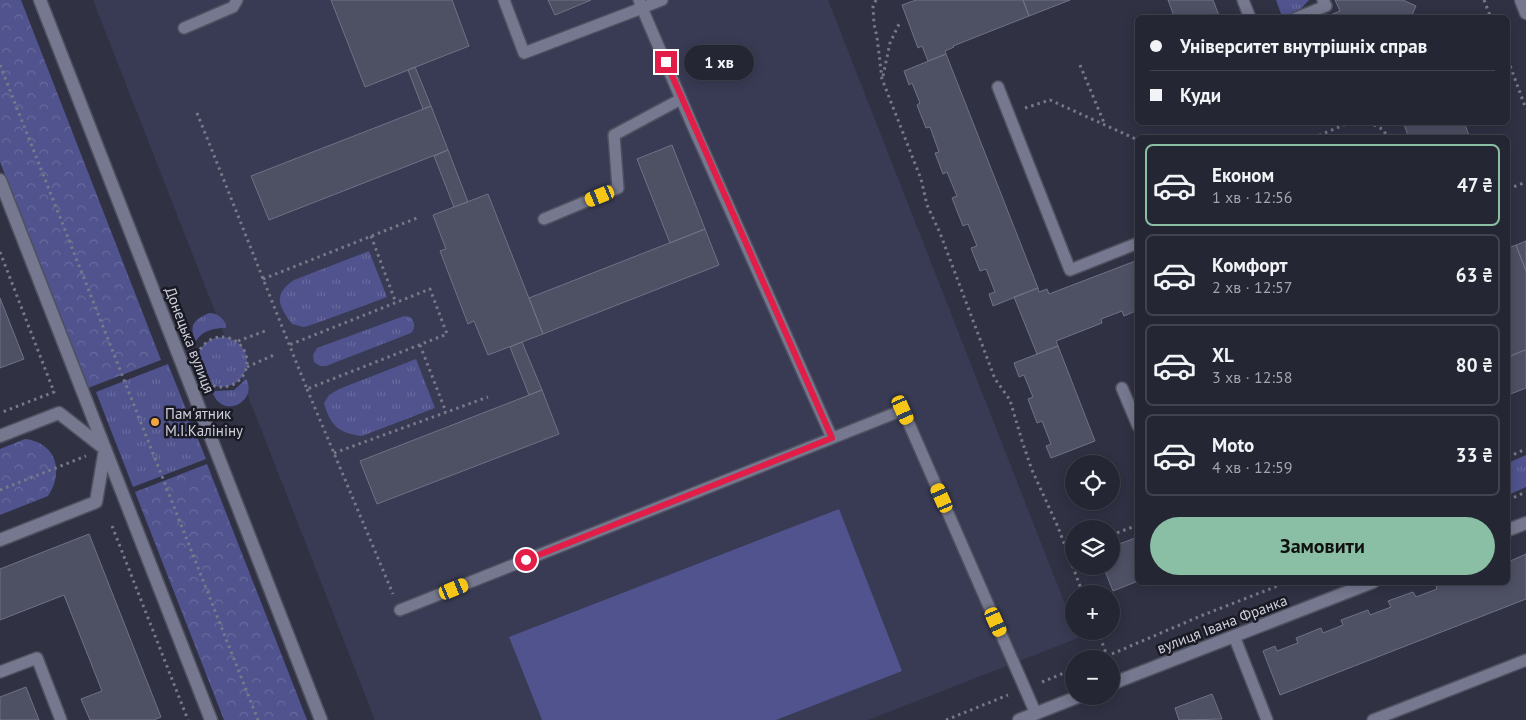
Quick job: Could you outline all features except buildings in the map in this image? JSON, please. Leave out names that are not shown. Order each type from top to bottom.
[{"type":"street","name":"Донецька вулиця","points":[[40,0],[321,720]]},
{"type":"street","points":[[1521,0],[1526,13]]},
{"type":"street","points":[[0,180],[211,720]]},
{"type":"street","points":[[0,436],[59,413],[105,449]]},
{"type":"street","points":[[0,540],[96,502],[105,449]]},
{"type":"street","points":[[1510,529],[1526,523]]},
{"type":"street","name":"вулиця Івана Франка","points":[[1120,680],[1365,585]]},
{"type":"street","points":[[1019,720],[1065,702]]},
{"type":"lane","points":[[184,28],[233,7],[237,0]]},
{"type":"lane","points":[[504,0],[524,53],[641,4],[662,0]]},
{"type":"lane","points":[[1243,0],[1249,15]]},
{"type":"lane","points":[[1304,15],[1326,6],[1323,0]]},
{"type":"lane","points":[[641,4],[832,438]]},
{"type":"lane","points":[[998,86],[1070,270],[1135,244]]},
{"type":"lane","points":[[544,219],[618,188],[614,134],[681,98]]},
{"type":"lane","points":[[1122,388],[1135,419]]},
{"type":"lane","points":[[400,610],[903,410],[1036,714]]},
{"type":"lane","points":[[1234,636],[1267,720]]},
{"type":"lane","points":[[0,672],[37,658],[61,720]]},
{"type":"lane","points":[[1373,720],[1526,660]]},
{"type":"path","points":[[876,0],[873,6],[874,24],[882,79],[921,179],[927,204],[940,233],[995,379],[1010,400],[1030,463],[1065,546]]},
{"type":"path","points":[[1484,0],[1490,15]]},
{"type":"path","points":[[882,79],[890,43],[900,22]]},
{"type":"path","points":[[0,65],[258,720]]},
{"type":"path","points":[[1080,65],[1105,125]]},
{"type":"path","points":[[1510,65],[1526,109]]},
{"type":"path","points":[[1008,113],[1050,100],[1135,139]]},
{"type":"path","points":[[197,113],[307,389],[400,610]]},
{"type":"path","points":[[1320,135],[1344,125]]},
{"type":"path","points":[[1374,125],[1384,130],[1386,135]]},
{"type":"path","points":[[1510,188],[1526,182]]},
{"type":"path","points":[[263,279],[417,218]]},
{"type":"path","points":[[371,236],[396,303]]},
{"type":"path","points":[[0,252],[54,392],[0,413]]},
{"type":"path","points":[[289,344],[430,289],[448,334],[307,389]]},
{"type":"path","points":[[237,341],[268,330]]},
{"type":"path","points":[[225,336],[237,341],[245,350],[247,358],[247,367],[244,375],[231,386],[214,386],[207,382],[197,368],[196,360],[202,345],[216,337],[225,336]]},
{"type":"path","points":[[420,345],[446,412]]},
{"type":"path","points":[[247,367],[276,354]]},
{"type":"path","points":[[334,453],[488,397]]},
{"type":"path","points":[[0,490],[105,449]]},
{"type":"path","points":[[1510,456],[1526,449]]},
{"type":"path","points":[[1510,499],[1526,492]]},
{"type":"path","points":[[112,526],[188,720]]},
{"type":"path","points":[[1120,532],[1135,526]]},
{"type":"path","points":[[1120,650],[1280,585]]},
{"type":"shaded area","points":[[93,0],[828,0],[1065,604],[1065,640],[1073,640],[868,720],[375,720]]},
{"type":"green space","points":[[0,0],[21,0],[161,360],[88,388],[0,162]]},
{"type":"green space","points":[[1276,0],[1309,0],[1297,12],[1281,14]]},
{"type":"green space","points":[[369,251],[387,297],[304,327],[292,324],[284,312],[280,301],[280,296],[287,285],[294,280]]},
{"type":"green space","points":[[209,313],[221,317],[226,324],[226,328],[209,330],[196,341],[193,331],[194,324]]},
{"type":"green space","points":[[404,316],[410,317],[414,323],[414,329],[411,333],[326,366],[320,366],[314,362],[313,355],[317,348]]},
{"type":"green space","points":[[217,337],[227,337],[240,344],[247,357],[247,367],[240,380],[227,387],[217,387],[208,383],[201,376],[197,367],[197,357],[201,348],[208,341]]},
{"type":"green space","points":[[416,359],[435,408],[362,436],[347,433],[336,427],[332,422],[324,403],[329,395],[339,389]]},
{"type":"green space","points":[[168,364],[206,459],[133,487],[96,392]]},
{"type":"green space","points":[[246,379],[249,387],[248,394],[238,404],[225,406],[218,402],[213,394],[215,391],[234,390]]},
{"type":"green space","points":[[25,439],[44,446],[51,452],[56,468],[56,478],[48,496],[0,515],[0,449]]},
{"type":"green space","points":[[1526,455],[1526,487],[1510,494],[1510,462]]},
{"type":"green space","points":[[207,464],[307,720],[224,720],[135,492]]},
{"type":"green space","points":[[839,509],[902,671],[776,720],[542,720],[509,637]]},
{"type":"place","name":"Пам'ятник М.І.Калініну","points":[[155,422]]},
{"type":"route","points":[[526,560],[832,438],[666,62]]}]
